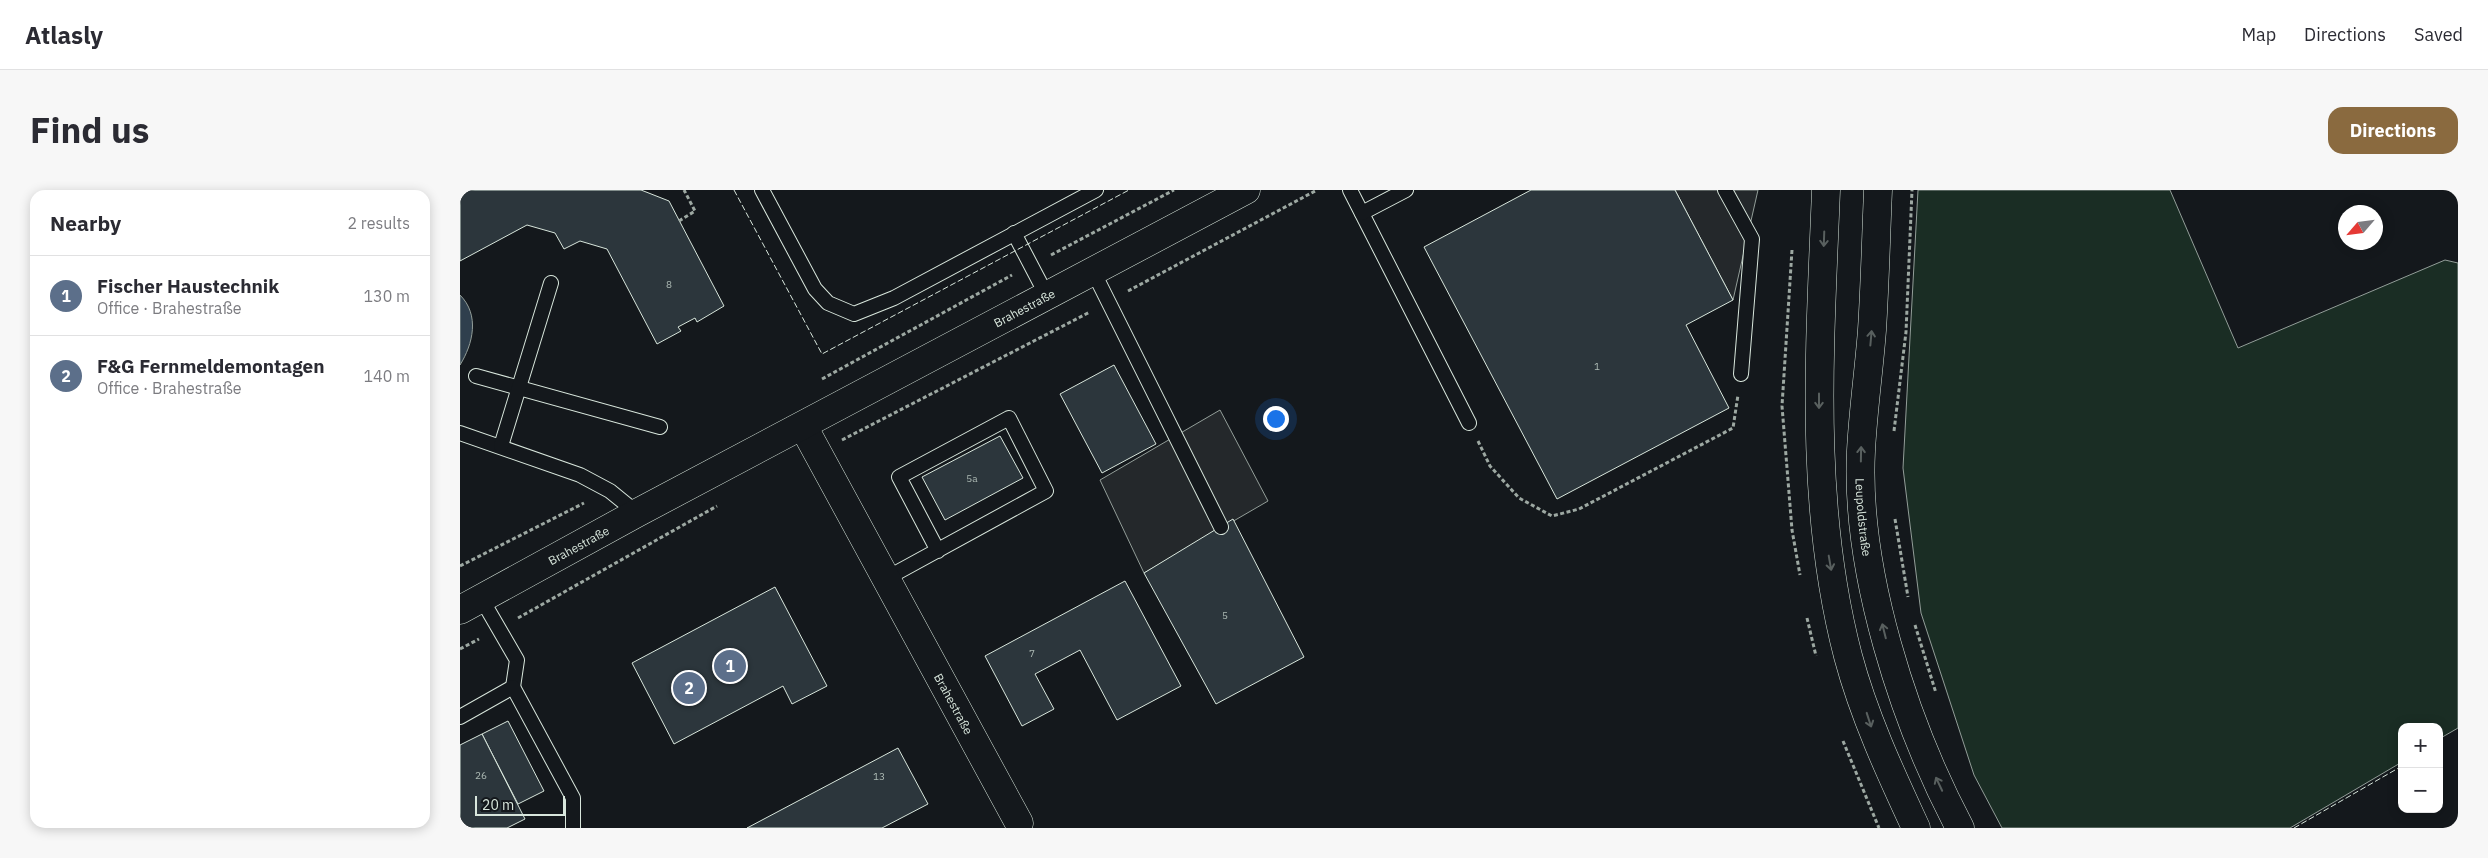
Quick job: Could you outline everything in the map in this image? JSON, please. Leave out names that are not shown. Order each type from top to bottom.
[{"type":"street","name":"Brahestraße","points":[[470,604],[637,513],[1246,190]]},
{"type":"street","points":[[1826,190],[1819,376],[1819,467],[1829,560],[1848,656],[1877,746],[1916,828]]},
{"type":"street","name":"Leupoldstraße","points":[[1878,190],[1872,329],[1861,451],[1862,506],[1872,577],[1884,633],[1902,692],[1928,759],[1960,828]]},
{"type":"street","name":"Brahestraße","points":[[803,426],[819,452],[1019,823]]},
{"type":"lane","points":[[762,190],[815,289],[828,303],[854,314],[894,298],[1096,190]]},
{"type":"lane","points":[[1350,190],[1469,423]]},
{"type":"lane","points":[[1362,213],[1406,190]]},
{"type":"lane","points":[[1725,190],[1752,239],[1741,374]]},
{"type":"lane","points":[[1014,233],[1047,296]]},
{"type":"lane","points":[[1093,271],[1221,527]]},
{"type":"lane","points":[[501,446],[552,283]]},
{"type":"lane","points":[[476,376],[660,427]]},
{"type":"lane","points":[[887,578],[938,551],[1046,491],[1008,418],[899,477],[938,551]]},
{"type":"lane","points":[[460,433],[580,475],[610,491],[637,513]]},
{"type":"lane","points":[[470,604],[498,628],[517,660],[514,687],[573,798],[573,828]]},
{"type":"lane","points":[[460,717],[514,687]]},
{"type":"path","points":[[679,221],[695,211],[684,190]]},
{"type":"path","points":[[815,383],[962,301],[1174,190]]},
{"type":"path","points":[[819,452],[1109,302],[1317,190]]},
{"type":"path","points":[[1894,434],[1906,332],[1912,190]]},
{"type":"path","points":[[1469,423],[1490,466],[1519,498],[1552,516],[1579,509],[1733,428],[1741,374]]},
{"type":"path","points":[[460,566],[610,491]]},
{"type":"path","points":[[460,649],[725,502]]},
{"type":"path","points":[[1894,515],[1908,599]]},
{"type":"path","points":[[1912,617],[1938,700]]},
{"type":"green space","points":[[1918,190],[2170,190],[2238,348],[2445,260],[2458,263],[2458,728],[2443,737],[2443,723],[2398,723],[2398,764],[2290,828],[2002,828],[1974,775],[1921,613],[1903,468]]},
{"type":"shaded area","points":[[1675,190],[1758,190],[1733,300]]},
{"type":"shaded area","points":[[1220,410],[1268,501],[1144,573],[1100,480]]},
{"type":"water","points":[[460,295],[470,311],[472,330],[465,357],[460,365]]},
{"type":"building","points":[[460,190],[641,190],[669,201],[724,306],[697,322],[695,318],[678,327],[681,331],[657,344],[607,249],[580,241],[564,249],[555,233],[527,225],[460,261]]},
{"type":"building","points":[[1531,190],[1675,190],[1733,300],[1686,325],[1729,408],[1557,499],[1424,247]]},
{"type":"building","points":[[1114,365],[1156,444],[1102,473],[1060,394]]},
{"type":"building","points":[[1000,436],[1023,478],[945,520],[922,477]]},
{"type":"building","points":[[1233,519],[1304,657],[1216,704],[1144,573]]},
{"type":"building","points":[[1125,581],[1181,686],[1117,720],[1080,650],[1035,674],[1054,709],[1022,726],[985,656]]},
{"type":"building","points":[[775,587],[827,686],[792,704],[783,686],[674,744],[632,663]]},
{"type":"building","points":[[508,721],[544,791],[518,804],[482,734]]},
{"type":"building","points":[[482,734],[525,819],[507,828],[460,828],[460,745]]},
{"type":"building","points":[[898,748],[928,804],[882,828],[747,828]]},
{"type":"fence","points":[[734,190],[822,354],[1129,190]]},
{"type":"fence","points":[[2294,828],[2399,768]]},
{"type":"place","name":"Fischer Haustechnik","points":[[730,666]]},
{"type":"place","name":"F&G Fernmeldemontagen","points":[[689,688]]}]
